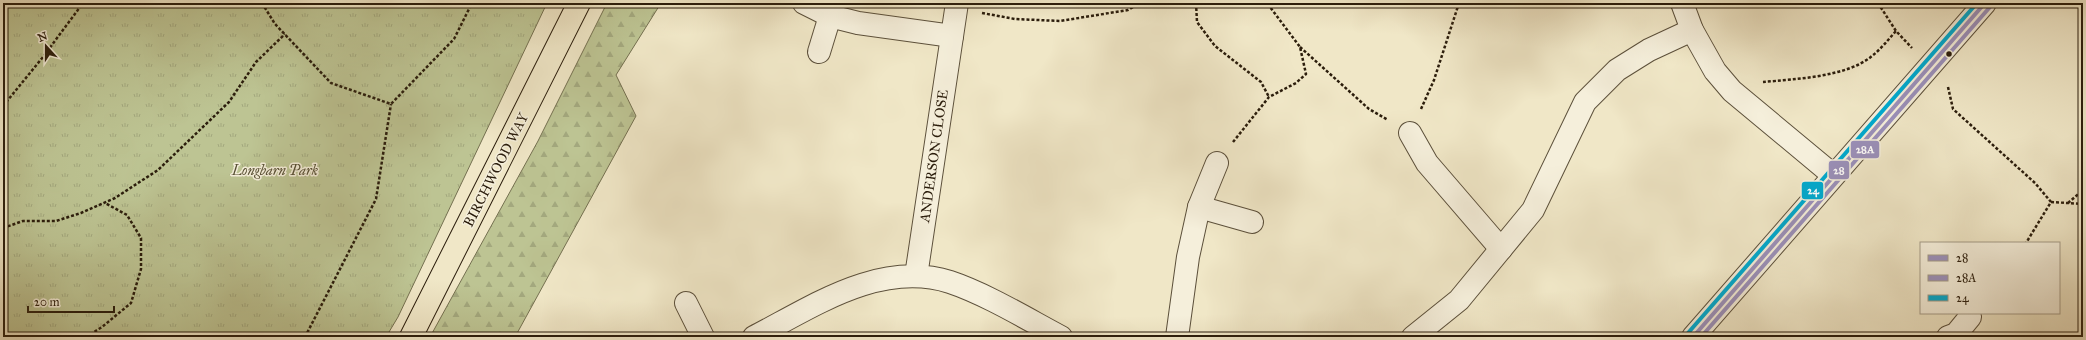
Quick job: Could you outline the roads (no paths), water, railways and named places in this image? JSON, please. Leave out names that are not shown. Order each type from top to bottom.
[{"type":"main road","name":"BIRCHWOOD WAY","points":[[411,337],[579,3]]},
{"type":"street","points":[[804,3],[830,16],[858,23],[952,36]]},
{"type":"street","points":[[1682,3],[1692,30],[1715,71],[1732,91],[1833,175]]},
{"type":"street","points":[[1693,337],[1833,175],[1985,3]]},
{"type":"street","name":"ANDERSON CLOSE","points":[[916,276],[957,6]]},
{"type":"street","points":[[819,52],[830,16]]},
{"type":"street","points":[[1413,337],[1459,300],[1533,210],[1557,156],[1585,102],[1617,70],[1649,50],[1692,30]]},
{"type":"street","points":[[1410,133],[1427,163],[1502,249]]},
{"type":"street","points":[[1176,337],[1188,257],[1200,207],[1217,163]]},
{"type":"street","points":[[1200,207],[1252,222]]},
{"type":"street","points":[[754,337],[782,331],[844,290],[884,279],[916,276],[932,277],[968,290],[1061,337]]},
{"type":"street","points":[[686,303],[703,337]]},
{"type":"street","points":[[1954,336],[1970,317]]},
{"type":"park label","name":"Longbarn Park","points":[[275,170]]}]
